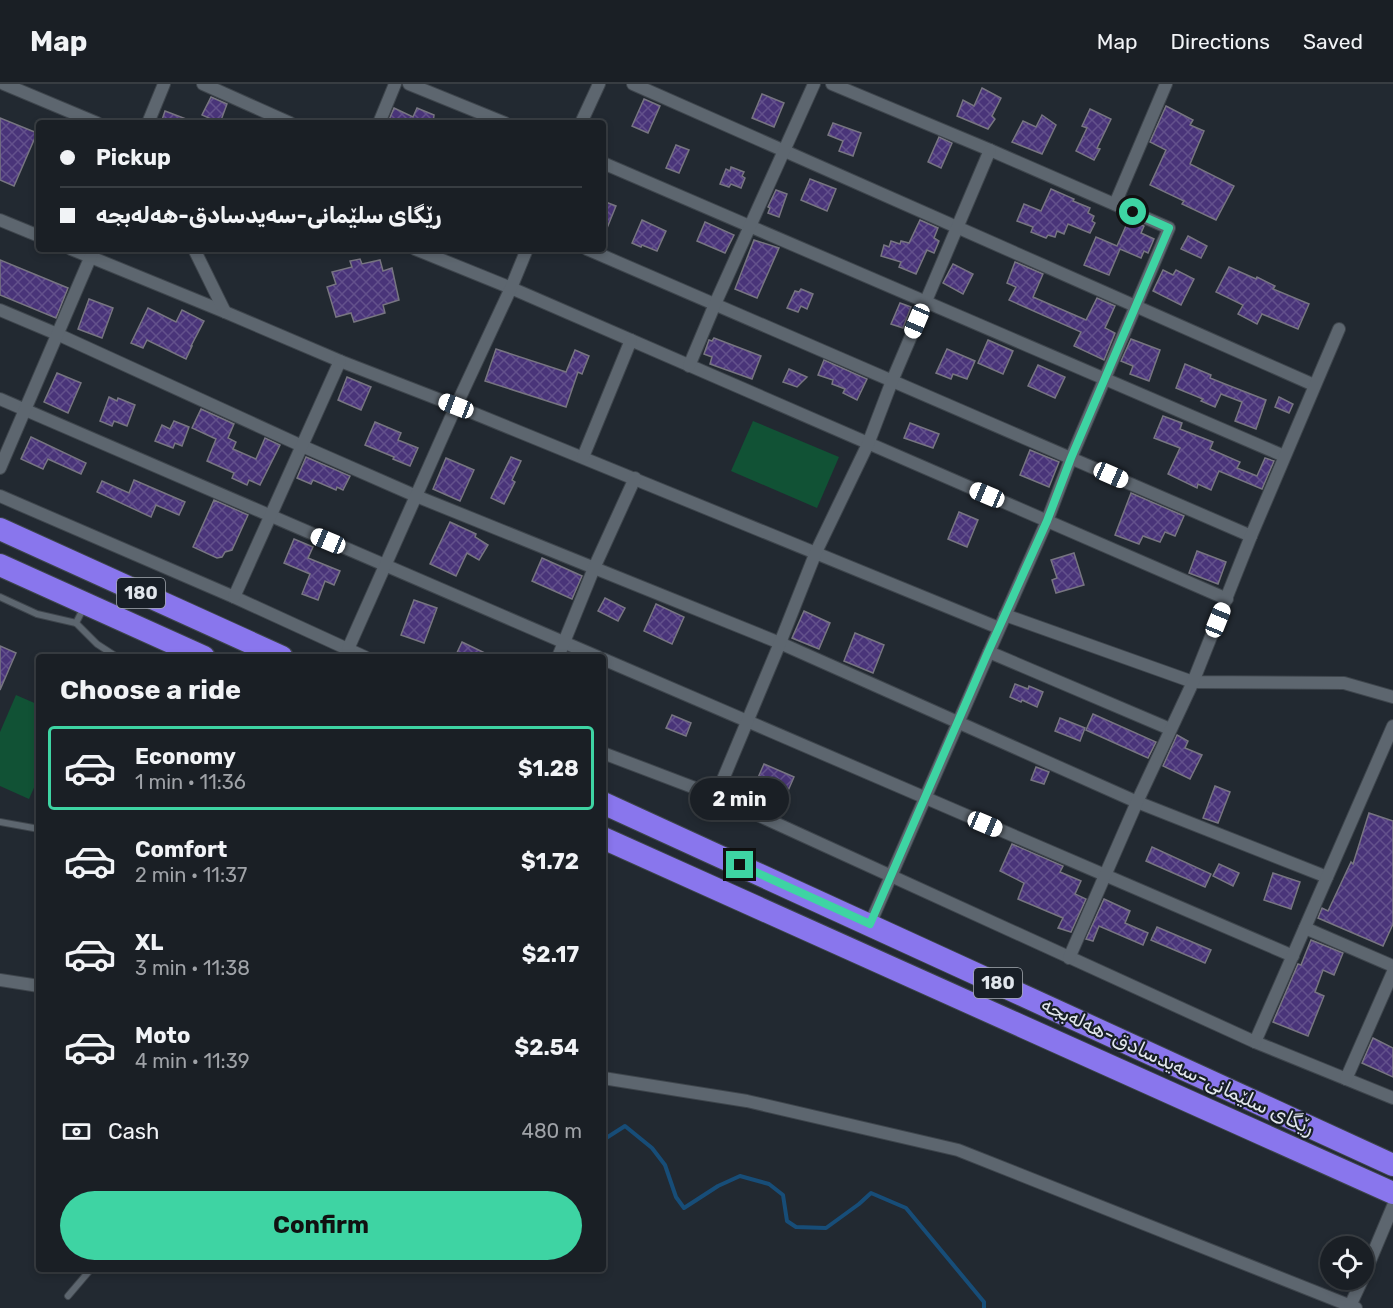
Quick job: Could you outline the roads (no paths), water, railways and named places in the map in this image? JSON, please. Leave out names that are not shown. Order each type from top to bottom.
[{"type":"highway","name":"180","points":[[0,529],[275,654]]},
{"type":"highway","name":"180","points":[[0,565],[81,614],[195,654]]},
{"type":"highway","name":"رێگای سلێمانی-سەیدسادق-هەلەبجە","points":[[606,804],[1393,1165]]},
{"type":"highway","points":[[639,854],[654,826]]},
{"type":"highway","name":"رێگای سلێمانی-سەیدسادق-هەلەبجە","points":[[606,839],[1393,1193]]},
{"type":"street","points":[[4,84],[89,120]]},
{"type":"street","points":[[149,120],[164,84]]},
{"type":"street","points":[[203,84],[283,120]]},
{"type":"street","points":[[380,120],[395,84]]},
{"type":"street","points":[[410,84],[499,120]]},
{"type":"street","points":[[582,120],[599,84]]},
{"type":"street","points":[[633,84],[1314,385]]},
{"type":"street","points":[[689,366],[814,84]]},
{"type":"street","points":[[832,84],[1169,228],[1071,458],[1047,521],[870,924]]},
{"type":"street","points":[[1115,204],[1166,84]]},
{"type":"street","points":[[716,796],[816,552],[868,444],[892,381],[990,150]]},
{"type":"street","points":[[606,164],[1284,456]]},
{"type":"street","points":[[0,220],[36,235]]},
{"type":"street","points":[[195,252],[225,312]]},
{"type":"street","points":[[423,252],[1227,599]]},
{"type":"street","points":[[348,649],[511,288],[525,252]]},
{"type":"street","points":[[594,252],[1251,536]]},
{"type":"street","points":[[0,468],[92,253],[340,361],[635,478],[999,628]]},
{"type":"street","points":[[0,310],[416,496],[780,644],[1137,802],[1327,877]]},
{"type":"street","points":[[1069,958],[1104,875],[1193,682],[1284,456],[1339,329]]},
{"type":"street","points":[[582,457],[631,340]]},
{"type":"street","points":[[234,597],[340,361]]},
{"type":"street","points":[[0,399],[591,654]]},
{"type":"street","points":[[559,654],[594,568],[635,478]]},
{"type":"street","points":[[0,496],[234,597],[359,654]]},
{"type":"street","points":[[1005,615],[1193,682],[1344,683],[1393,697]]},
{"type":"street","points":[[988,652],[1170,729]]},
{"type":"street","points":[[606,660],[1293,956]]},
{"type":"street","points":[[1256,1042],[1393,726]]},
{"type":"street","points":[[606,754],[716,796],[1256,1042],[1393,1098]]},
{"type":"street","points":[[1305,928],[1393,966]]},
{"type":"street","points":[[1346,1079],[1393,972]]},
{"type":"street","points":[[0,980],[36,986]]},
{"type":"street","points":[[606,1078],[747,1101],[957,1150],[1353,1307],[1359,1290]]},
{"type":"street","points":[[1374,1251],[1393,1206]]},
{"type":"lane","points":[[0,597],[37,614],[81,614],[97,644],[112,654]]},
{"type":"lane","points":[[0,822],[36,828]]},
{"type":"lane","points":[[68,1296],[88,1272]]},
{"type":"waterway","points":[[606,1138],[625,1126],[652,1148],[665,1165],[676,1197],[684,1208],[718,1186],[740,1176],[769,1184],[783,1195],[787,1221],[796,1227],[826,1228],[871,1193],[906,1208],[984,1302],[984,1308]]}]
